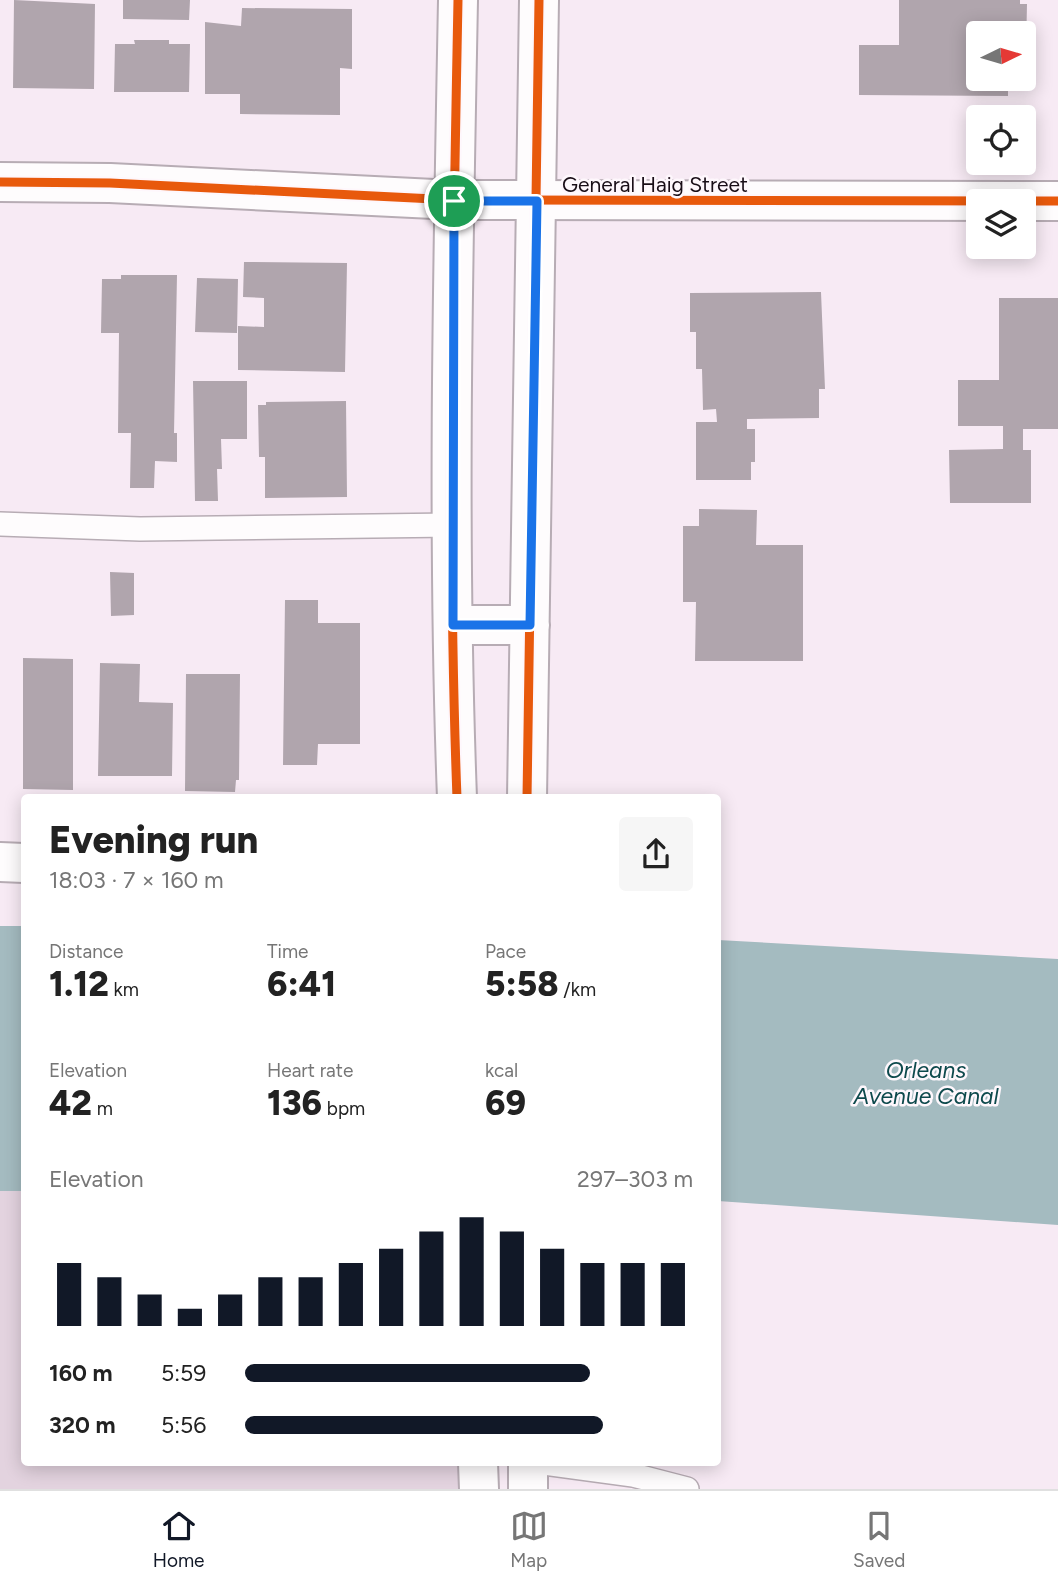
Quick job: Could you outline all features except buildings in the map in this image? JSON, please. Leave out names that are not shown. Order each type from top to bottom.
[{"type":"main road","points":[[457,794],[453,526],[458,0]]},
{"type":"main road","points":[[527,794],[539,0]]},
{"type":"main road","name":"General Haig Street","points":[[0,182],[110,183],[454,201],[1058,201]]},
{"type":"main road","points":[[453,625],[530,625]]},
{"type":"main road","points":[[0,862],[21,863]]},
{"type":"main road","points":[[478,1466],[478,1489]]},
{"type":"main road","points":[[528,1466],[528,1489]]},
{"type":"lane","points":[[0,524],[141,529],[453,526]]},
{"type":"lane","points":[[566,1466],[632,1475],[687,1489]]},
{"type":"shaded area","points":[[0,1191],[21,1191],[21,1466],[478,1466],[478,1489],[0,1489]]},
{"type":"water","points":[[0,926],[21,926],[21,1191],[0,1191]]},
{"type":"water","name":"Orleans Avenue Canal","points":[[721,940],[1058,959],[1058,1225],[721,1201]]},
{"type":"cycle path","points":[[457,794],[452,499],[458,0]]},
{"type":"cycle path","points":[[527,794],[539,0]]},
{"type":"cycle path","points":[[0,182],[110,183],[454,200],[1058,201]]},
{"type":"route","points":[[454,201],[537,201],[530,625],[453,625],[454,201]]}]
